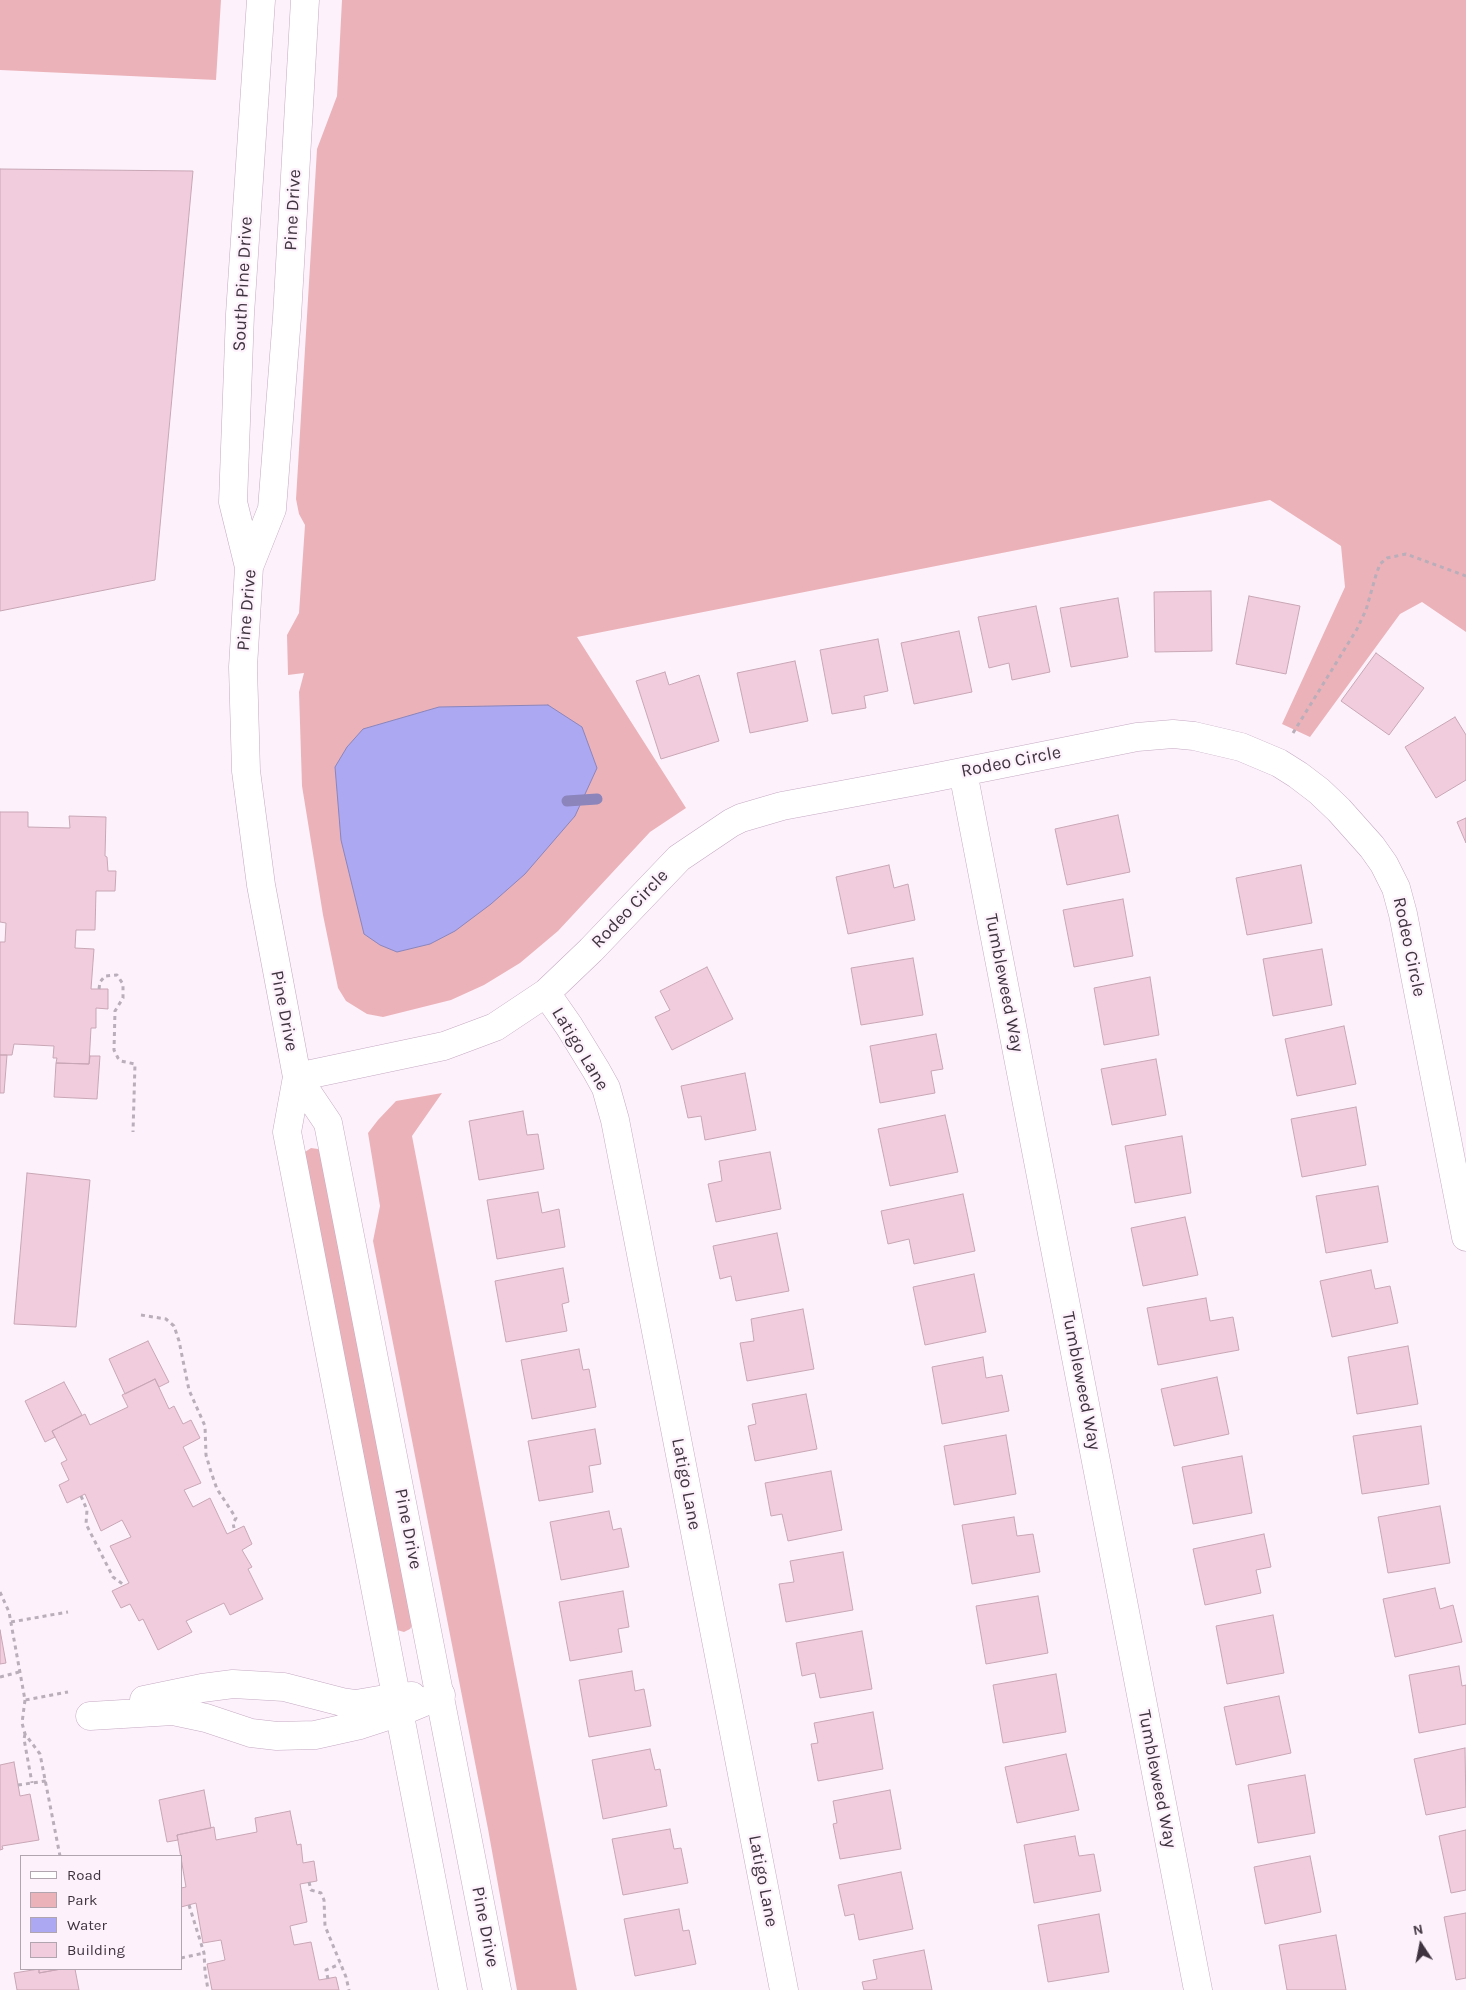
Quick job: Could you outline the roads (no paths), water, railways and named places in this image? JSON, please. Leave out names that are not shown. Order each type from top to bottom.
[{"type":"street","name":"South Pine Drive","points":[[249,567],[233,502],[240,314],[262,0]]},
{"type":"street","name":"Pine Drive","points":[[305,0],[287,317],[272,509],[249,567],[243,667],[246,771],[261,885],[297,1077],[287,1132],[453,1990]]},
{"type":"street","name":"Rodeo Circle","points":[[297,1077],[425,1051],[470,1038],[495,1027],[546,993],[591,950],[679,858],[731,823],[761,811],[1137,737],[1173,734],[1194,736],[1241,747],[1279,763],[1319,791],[1339,810],[1372,847],[1384,864],[1396,888],[1404,914],[1466,1236]]},
{"type":"street","name":"Tumbleweed Way","points":[[963,772],[1198,1990]]},
{"type":"street","name":"Latigo Lane","points":[[546,993],[569,1026],[606,1088],[615,1120],[784,1990]]},
{"type":"street","name":"Pine Drive","points":[[297,1077],[328,1123],[497,1990]]},
{"type":"street","points":[[399,1705],[351,1728],[315,1735],[277,1736],[251,1733],[206,1718],[173,1711],[90,1716],[132,1702],[202,1688],[233,1684],[284,1687],[356,1704],[399,1705],[441,1696]]},
{"type":"water","points":[[548,705],[582,727],[597,768],[575,816],[525,874],[491,904],[455,931],[430,944],[397,952],[380,945],[364,934],[341,840],[335,767],[347,747],[363,729],[439,707]]},
{"type":"waterway","points":[[567,801],[597,799]]}]
